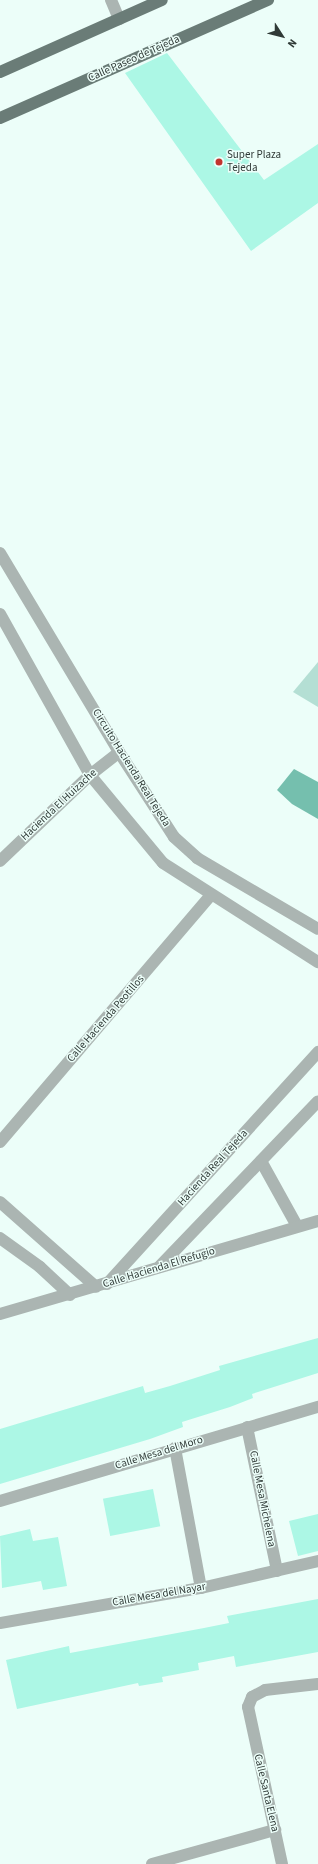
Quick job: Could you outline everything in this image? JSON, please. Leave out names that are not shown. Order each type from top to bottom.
[{"type":"main road","points":[[0,72],[162,0]]},
{"type":"main road","name":"Calle Paseo de Tejeda","points":[[0,118],[268,0]]},
{"type":"street","points":[[111,0],[119,19]]},
{"type":"street","name":"Circuito Hacienda Real Tejeda","points":[[0,553],[119,752],[174,837],[197,858],[318,929]]},
{"type":"street","points":[[0,614],[90,775],[163,863],[318,962]]},
{"type":"street","name":"Hacienda El Huizache","points":[[0,861],[90,775],[119,752]]},
{"type":"street","name":"Calle Hacienda Peotillos","points":[[0,1142],[211,895]]},
{"type":"street","name":"Hacienda Real Tejeda","points":[[102,1286],[318,1052]]},
{"type":"street","points":[[159,1267],[318,1101]]},
{"type":"street","points":[[261,1161],[297,1226]]},
{"type":"street","points":[[0,1202],[102,1286]]},
{"type":"street","name":"Calle Hacienda El Refugio","points":[[0,1314],[102,1286],[159,1267],[318,1221]]},
{"type":"street","points":[[0,1238],[40,1267],[70,1295]]},
{"type":"street","name":"Calle Mesa del Moro","points":[[0,1501],[248,1426],[318,1407]]},
{"type":"street","name":"Calle Mesa Michelena","points":[[248,1426],[277,1571]]},
{"type":"street","points":[[175,1448],[201,1588]]},
{"type":"street","name":"Calle Mesa del Nayar","points":[[0,1623],[201,1588],[318,1561]]},
{"type":"street","name":"Calle Santa Elena","points":[[282,1864],[249,1722],[248,1707],[252,1697],[265,1690],[318,1684]]},
{"type":"street","points":[[152,1864],[275,1830]]},
{"type":"shaded area","points":[[318,662],[318,707],[293,692]]},
{"type":"shaded area","points":[[294,769],[318,782],[318,819],[292,804],[277,790]]},
{"type":"building","name":"Super Plaza Tejeda","points":[[167,53],[264,180],[318,144],[318,203],[251,251],[125,73]]},
{"type":"building","points":[[318,1338],[318,1373],[252,1394],[253,1398],[182,1422],[183,1427],[150,1439],[0,1484],[0,1429],[143,1386],[145,1393],[170,1386],[220,1370],[219,1366]]},
{"type":"building","points":[[153,1489],[160,1526],[110,1536],[103,1499]]},
{"type":"building","points":[[318,1514],[318,1551],[298,1556],[289,1521]]},
{"type":"building","points":[[30,1529],[33,1541],[58,1537],[67,1586],[43,1590],[41,1581],[2,1588],[0,1536]]},
{"type":"building","points":[[318,1599],[318,1652],[236,1667],[234,1656],[198,1663],[199,1670],[162,1677],[163,1682],[139,1686],[138,1683],[17,1709],[6,1660],[69,1646],[70,1653],[204,1628],[229,1623],[227,1616]]},
{"type":"place","name":"Super Plaza Tejeda","points":[[219,162]]}]
